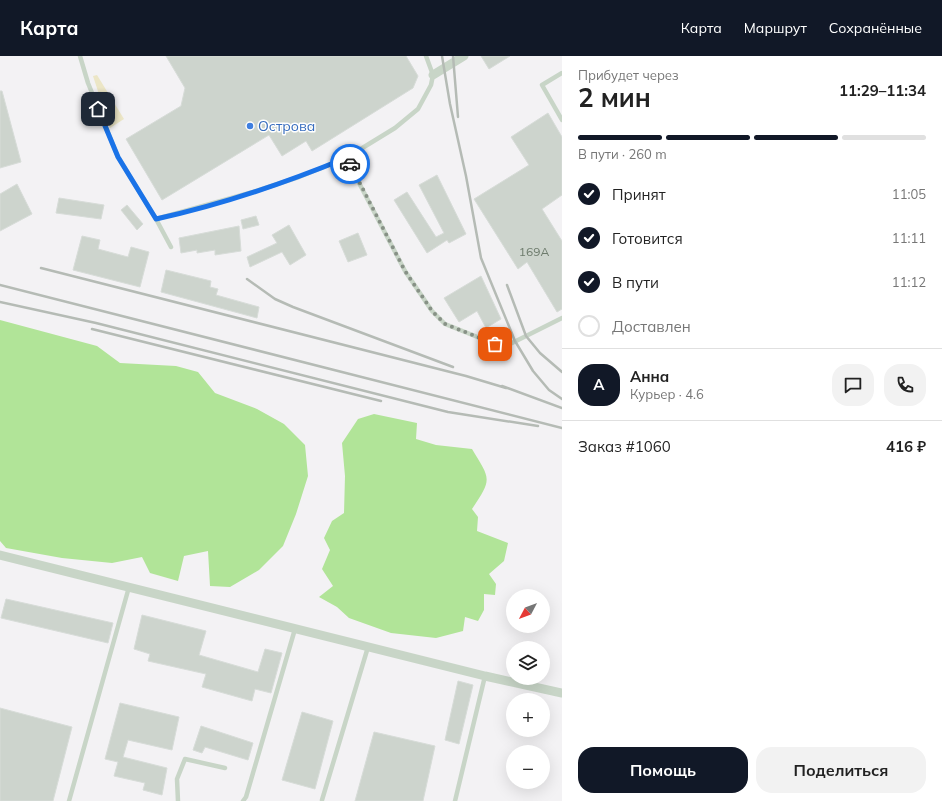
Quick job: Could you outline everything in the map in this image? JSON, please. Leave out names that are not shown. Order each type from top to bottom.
[{"type":"street","points":[[433,75],[464,56]]},
{"type":"street","points":[[0,555],[485,676],[562,693]]},
{"type":"lane","points":[[80,56],[88,83],[118,157],[156,219],[171,247]]},
{"type":"lane","points":[[156,219],[259,190],[299,177],[346,158],[375,142],[418,109],[431,85],[433,75],[426,56]]},
{"type":"lane","points":[[562,73],[542,85],[562,120]]},
{"type":"lane","points":[[346,158],[405,271],[432,311],[445,324],[495,344],[510,344],[562,318]]},
{"type":"lane","points":[[69,801],[129,587]]},
{"type":"lane","points":[[242,801],[246,797],[295,629]]},
{"type":"lane","points":[[322,800],[368,647]]},
{"type":"lane","points":[[455,801],[485,676]]},
{"type":"lane","points":[[178,801],[177,779],[185,759],[225,768]]},
{"type":"shaded area","points":[[97,75],[124,119],[110,128],[93,76]]},
{"type":"shaded area","points":[[0,320],[97,346],[120,363],[176,366],[198,372],[215,393],[257,409],[284,424],[305,445],[308,476],[296,514],[283,546],[259,570],[230,587],[210,586],[208,551],[184,556],[178,581],[150,573],[142,557],[112,563],[62,558],[6,548],[0,541]]},
{"type":"shaded area","points":[[374,414],[417,423],[416,439],[436,445],[472,449],[483,467],[487,479],[486,484],[479,499],[472,509],[478,517],[477,531],[508,543],[504,561],[489,574],[496,584],[495,595],[484,594],[484,610],[478,621],[465,617],[463,631],[436,638],[391,633],[349,618],[337,607],[319,597],[333,586],[322,569],[330,550],[324,538],[332,521],[344,513],[345,476],[342,443],[358,419]]},
{"type":"building","name":"Острова","points":[[166,56],[406,56],[418,76],[413,88],[312,151],[306,141],[282,156],[269,135],[162,200],[126,139],[181,106],[185,88]]},
{"type":"building","points":[[481,56],[510,56],[489,69]]},
{"type":"building","points":[[0,91],[2,91],[21,162],[0,168]]},
{"type":"building","points":[[548,113],[562,137],[562,195],[542,209],[562,241],[562,309],[557,312],[527,262],[518,269],[474,199],[529,165],[511,137]]},
{"type":"building","points":[[437,175],[466,234],[449,243],[447,240],[427,253],[394,200],[407,192],[436,237],[444,233],[419,185]]},
{"type":"building","points":[[17,184],[32,214],[0,231],[0,194]]},
{"type":"building","points":[[59,198],[104,205],[101,219],[56,213]]},
{"type":"building","points":[[127,205],[143,224],[137,230],[121,210]]},
{"type":"building","points":[[256,216],[259,225],[243,229],[241,220]]},
{"type":"building","points":[[289,225],[306,255],[290,265],[282,252],[250,267],[247,257],[277,243],[272,235]]},
{"type":"building","points":[[239,226],[241,251],[215,255],[215,250],[197,253],[197,250],[181,253],[179,238]]},
{"type":"building","points":[[358,233],[367,255],[348,262],[339,241]]},
{"type":"building","points":[[82,236],[100,240],[98,249],[128,257],[131,247],[149,252],[140,287],[73,270]]},
{"type":"building","points":[[166,270],[211,281],[210,287],[218,289],[216,295],[259,307],[257,318],[161,292]]},
{"type":"building","points":[[481,276],[501,319],[486,328],[477,311],[459,322],[444,298]]},
{"type":"building","points":[[6,599],[113,623],[108,643],[1,618]]},
{"type":"building","points":[[142,615],[206,631],[199,655],[258,672],[265,649],[282,653],[271,693],[255,689],[252,701],[202,687],[206,674],[148,661],[150,654],[134,649]]},
{"type":"building","points":[[458,681],[473,685],[459,744],[445,740]]},
{"type":"building","points":[[120,703],[179,717],[172,750],[128,740],[123,757],[167,768],[162,795],[143,790],[145,783],[114,776],[118,762],[105,759]]},
{"type":"building","points":[[0,708],[72,727],[53,801],[0,801]]},
{"type":"building","points":[[302,712],[333,721],[315,789],[282,780]]},
{"type":"building","points":[[201,726],[253,743],[248,760],[205,747],[202,753],[193,750]]},
{"type":"building","points":[[374,732],[435,746],[423,801],[355,801]]},
{"type":"railway","points":[[442,56],[450,104],[466,176],[481,258],[515,341],[533,371],[549,390],[562,399]]},
{"type":"railway","points":[[453,56],[458,117]]},
{"type":"railway","points":[[41,268],[466,376],[506,388]]},
{"type":"railway","points":[[247,279],[275,299],[293,307],[453,367]]},
{"type":"railway","points":[[0,285],[562,428]]},
{"type":"railway","points":[[507,285],[526,336],[540,353],[562,372]]},
{"type":"railway","points":[[0,302],[96,323],[448,412],[538,426]]},
{"type":"railway","points":[[92,329],[381,401]]},
{"type":"railway","points":[[502,386],[562,408]]},
{"type":"way so far","points":[[350,164],[405,271],[432,311],[445,324],[495,344]]},
{"type":"place","name":"Острова","points":[[250,126]]},
{"type":"route","points":[[98,109],[118,157],[156,219],[253,192],[299,177],[346,158],[350,164]]}]
